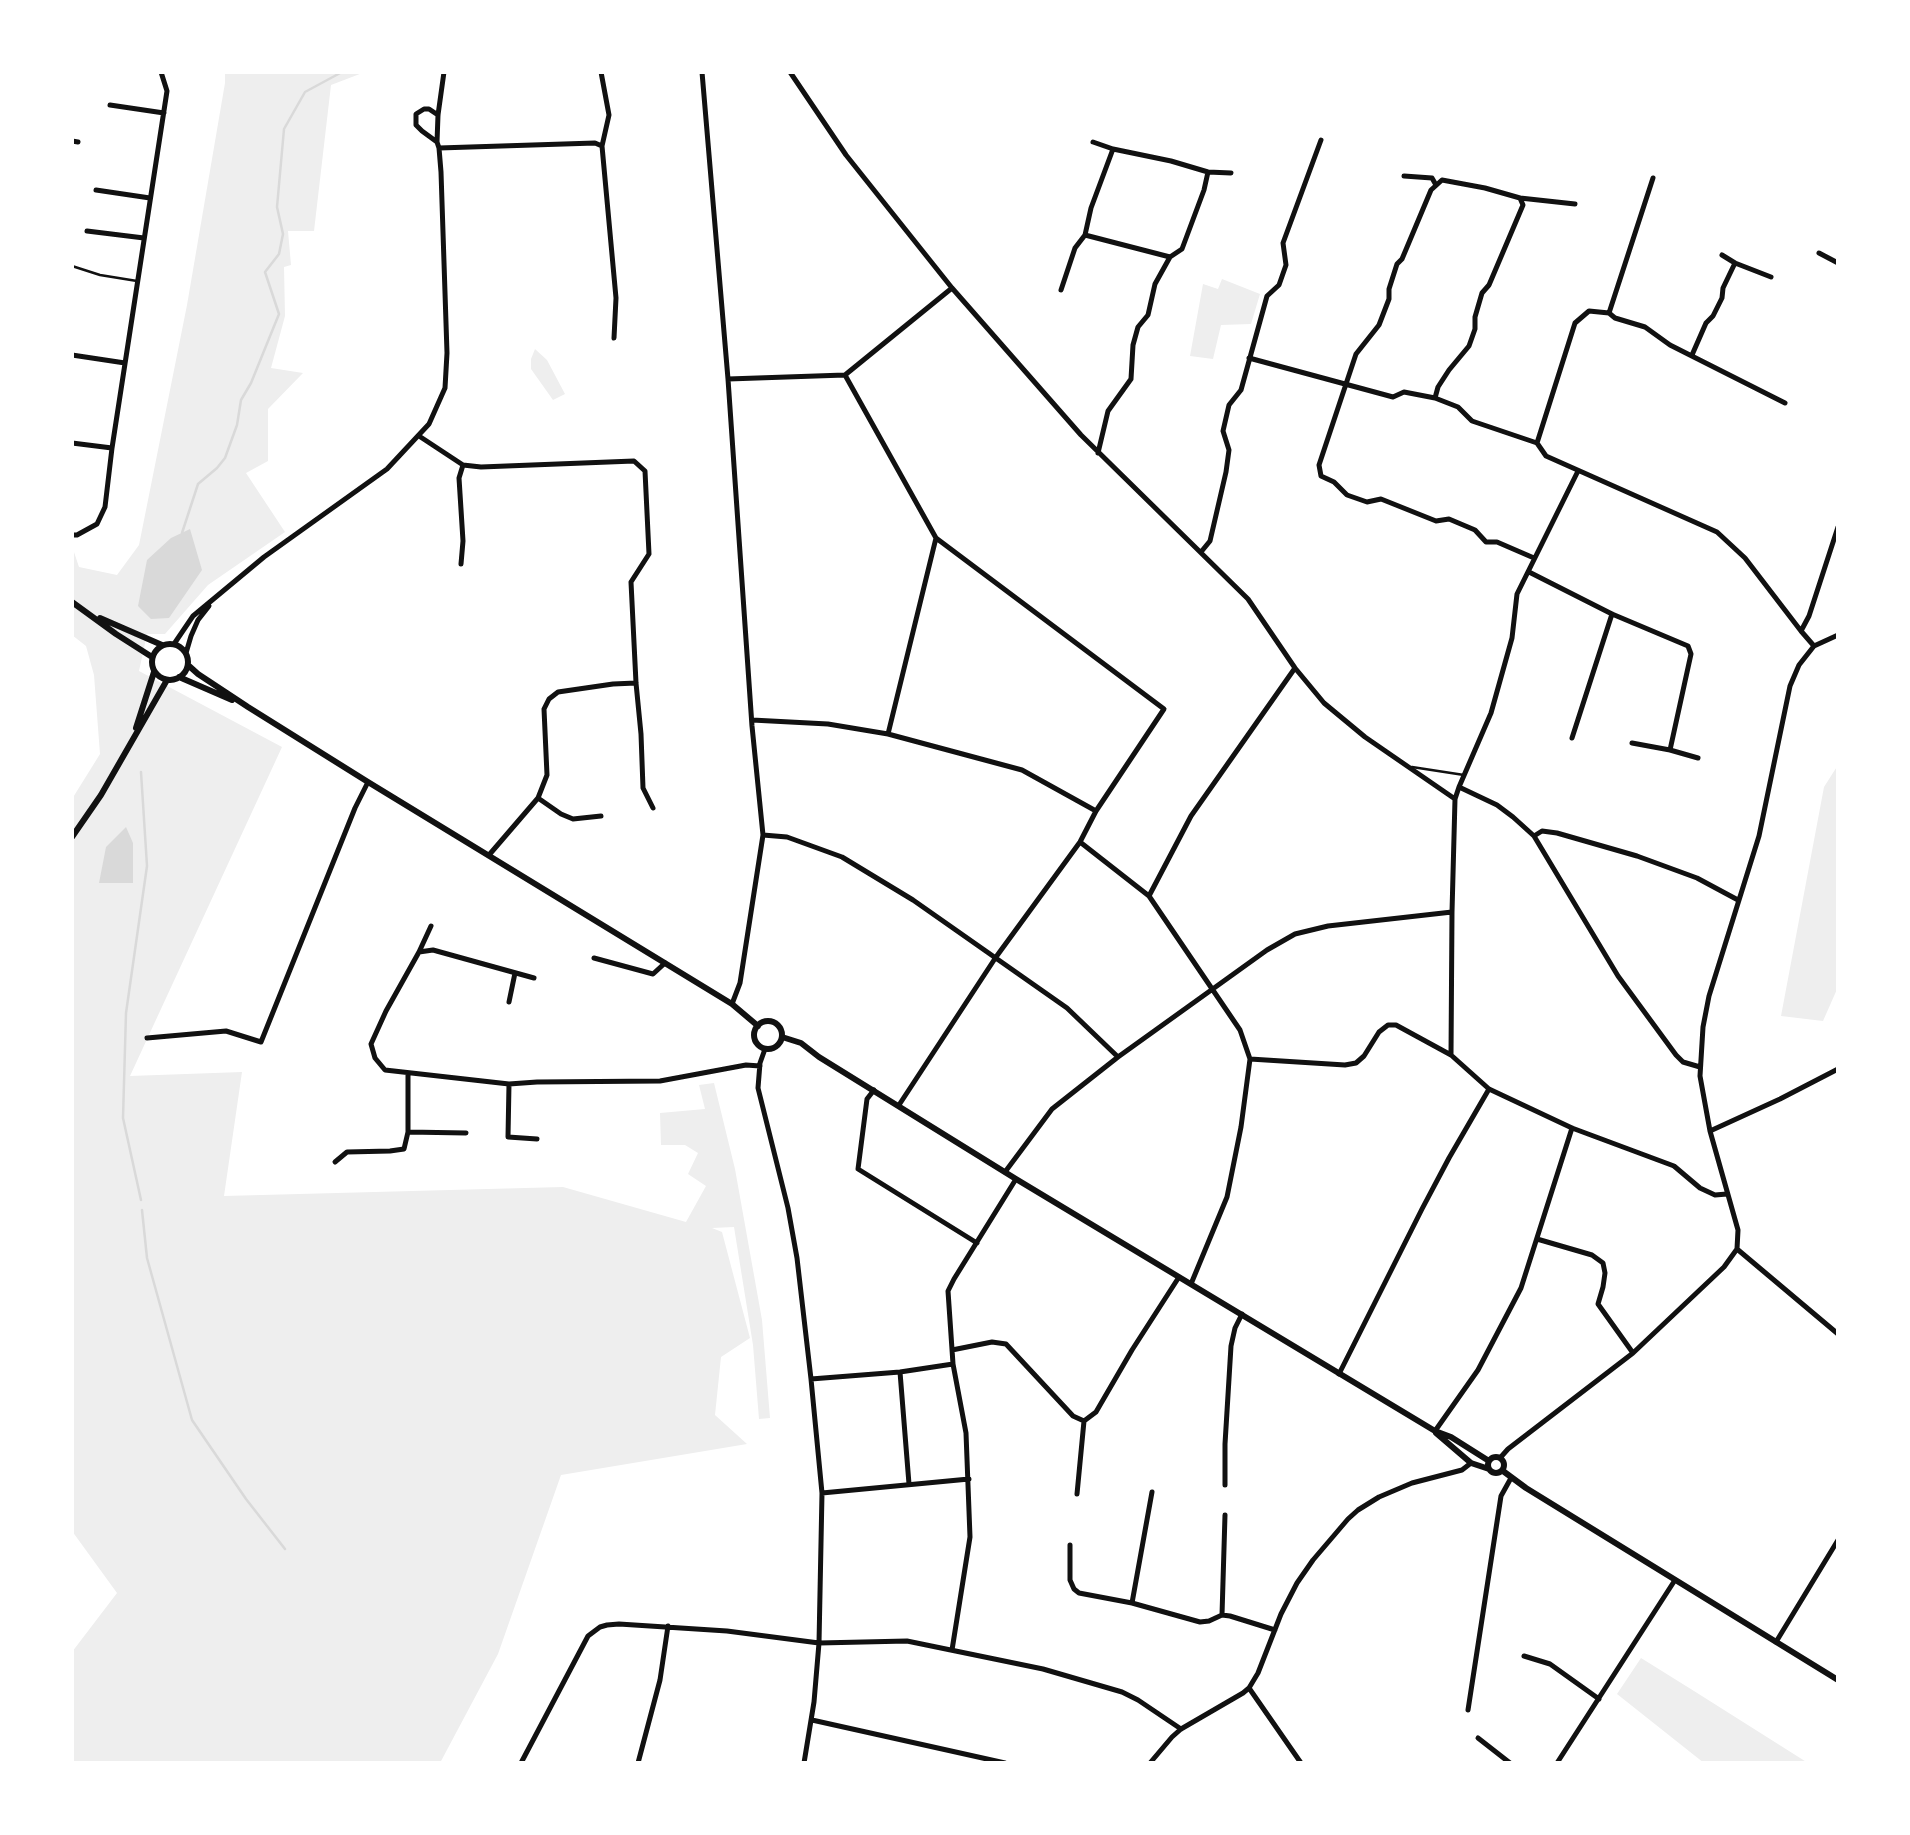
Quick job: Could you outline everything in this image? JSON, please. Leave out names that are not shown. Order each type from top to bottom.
[{"type":"street","points":[[72,535],[97,524],[105,507],[167,92],[161,72]]},
{"type":"street","points":[[174,644],[193,616],[264,558],[387,469],[429,424],[445,388],[447,353],[438,145],[438,115],[444,72]]},
{"type":"street","points":[[601,72],[609,116],[602,146],[616,298],[614,338]]},
{"type":"street","points":[[702,72],[763,835],[740,983],[732,1004]]},
{"type":"street","points":[[790,72],[846,155],[952,288],[1098,453],[1248,599],[1295,668],[1324,703],[1365,737],[1455,799]]},
{"type":"street","points":[[110,105],[164,113]]},
{"type":"street","points":[[438,115],[429,109],[416,114],[416,125],[438,145],[595,143],[602,146]]},
{"type":"street","points":[[1201,552],[1210,541],[1226,472],[1229,450],[1223,431],[1229,405],[1241,390],[1267,296],[1279,285],[1283,275],[1286,265],[1283,243],[1321,140]]},
{"type":"street","points":[[1093,142],[1208,172],[1231,173]]},
{"type":"street","points":[[1061,290],[1075,248],[1085,235],[1091,208],[1113,149]]},
{"type":"street","points":[[1098,453],[1108,411],[1131,379],[1133,345],[1138,327],[1148,315],[1156,284],[1170,257],[1182,249],[1208,172]]},
{"type":"street","points":[[1404,176],[1432,178],[1436,185]]},
{"type":"street","points":[[1609,313],[1653,178]]},
{"type":"street","points":[[1534,558],[1497,542],[1486,542],[1475,530],[1449,519],[1436,521],[1381,499],[1367,502],[1347,495],[1334,482],[1321,476],[1319,465],[1356,354],[1379,325],[1389,299],[1389,289],[1397,264],[1402,259],[1431,190],[1442,180],[1520,198],[1575,204]]},
{"type":"street","points":[[96,190],[150,198]]},
{"type":"street","points":[[1435,398],[1438,387],[1449,370],[1469,346],[1482,293],[1489,285],[1523,205],[1520,198]]},
{"type":"street","points":[[87,231],[144,238]]},
{"type":"street","points":[[1085,235],[1170,257]]},
{"type":"street","points":[[1819,253],[1838,263]]},
{"type":"street","points":[[1722,255],[1771,277]]},
{"type":"street","points":[[1692,355],[1706,324],[1722,299],[1723,288],[1735,263]]},
{"type":"street","points":[[728,379],[845,375],[952,288]]},
{"type":"street","points":[[1536,443],[1575,323],[1589,312],[1609,313],[1615,318],[1645,327],[1670,345],[1785,403]]},
{"type":"street","points":[[72,355],[125,363]]},
{"type":"street","points":[[1249,358],[1394,397],[1404,392],[1435,398],[1458,407],[1472,421],[1536,443],[1546,456],[1717,532],[1745,558],[1814,646]]},
{"type":"street","points":[[845,375],[936,538],[1164,709],[1096,811],[1080,842],[996,957],[898,1105]]},
{"type":"street","points":[[419,436],[463,465],[481,467],[634,461],[645,471],[649,554],[631,582],[643,789],[653,808]]},
{"type":"street","points":[[72,443],[112,448]]},
{"type":"street","points":[[461,564],[463,541],[458,478],[463,465]]},
{"type":"street","points":[[1451,1055],[1455,799],[1491,713],[1512,638],[1517,594],[1578,471]]},
{"type":"street","points":[[1801,631],[1809,616],[1838,527]]},
{"type":"street","points":[[888,734],[936,538]]},
{"type":"street","points":[[1529,572],[1612,614],[1688,646],[1691,654],[1670,750]]},
{"type":"street","points":[[162,645],[154,652],[152,667],[158,676],[167,680],[179,677],[188,665],[186,653],[198,620],[215,598]]},
{"type":"street","points":[[72,602],[152,657]]},
{"type":"street","points":[[90,614],[162,645],[179,646],[186,653]]},
{"type":"street","points":[[1572,738],[1612,614]]},
{"type":"street","points":[[1489,1461],[1500,1458],[1508,1449],[1633,1353],[1724,1267],[1737,1249],[1738,1230],[1710,1131],[1700,1076],[1707,1005],[1759,836],[1790,686],[1799,665],[1814,646],[1838,635]]},
{"type":"street","points":[[188,665],[248,707],[368,782],[732,1004],[758,1026]]},
{"type":"street","points":[[1149,896],[1191,816],[1295,668]]},
{"type":"street","points":[[131,743],[155,672]]},
{"type":"street","points":[[179,677],[248,707]]},
{"type":"street","points":[[72,837],[101,795],[167,680]]},
{"type":"street","points":[[489,855],[538,798],[547,775],[544,709],[549,699],[558,692],[636,683]]},
{"type":"street","points":[[752,720],[828,724],[888,734],[1022,770],[1096,811]]},
{"type":"street","points":[[1632,743],[1698,758]]},
{"type":"street","points":[[147,1038],[226,1031],[261,1042],[355,808],[368,782]]},
{"type":"street","points":[[1459,787],[1497,805],[1534,836],[1618,976],[1676,1055],[1683,1062],[1700,1067]]},
{"type":"street","points":[[538,798],[573,819],[601,816]]},
{"type":"street","points":[[1534,836],[1542,831],[1557,833],[1637,856],[1697,878],[1738,900]]},
{"type":"street","points":[[763,835],[787,837],[842,857],[913,900],[1067,1008],[1118,1057]]},
{"type":"street","points":[[1080,842],[1149,896],[1240,1030],[1250,1059],[1241,1127],[1227,1197],[1191,1284]]},
{"type":"street","points":[[1005,1171],[1052,1109],[1118,1057],[1267,950],[1295,934],[1328,926],[1452,912]]},
{"type":"street","points":[[431,926],[371,1044],[375,1058],[385,1070],[509,1084],[660,1081],[746,1065],[760,1066]]},
{"type":"street","points":[[419,951],[433,950],[534,978]]},
{"type":"street","points":[[594,958],[653,974],[665,963]]},
{"type":"street","points":[[509,1002],[515,973]]},
{"type":"street","points":[[766,1022],[775,1023],[781,1030],[782,1037],[777,1046],[769,1049],[761,1047],[755,1039],[758,1026],[766,1022]]},
{"type":"street","points":[[1250,1059],[1345,1065],[1356,1063],[1364,1056],[1379,1032],[1388,1025],[1396,1025],[1451,1055],[1489,1089],[1572,1128],[1674,1166],[1700,1188],[1715,1195],[1727,1194]]},
{"type":"street","points":[[782,1037],[801,1043],[819,1057],[1016,1178],[1339,1374],[1489,1461]]},
{"type":"street","points":[[765,1049],[758,1088],[788,1208],[797,1258],[822,1493],[819,1643],[812,1720],[804,1763]]},
{"type":"street","points":[[1710,1131],[1838,1069]]},
{"type":"street","points":[[335,1162],[347,1152],[390,1152],[404,1149],[408,1132],[408,1073]]},
{"type":"street","points":[[509,1084],[509,1137],[537,1139]]},
{"type":"street","points":[[1339,1374],[1426,1200],[1489,1089]]},
{"type":"street","points":[[874,1090],[867,1099],[858,1169],[977,1242]]},
{"type":"street","points":[[1435,1431],[1478,1370],[1521,1288],[1572,1128]]},
{"type":"street","points":[[408,1132],[466,1133]]},
{"type":"street","points":[[952,1650],[970,1537],[966,1433],[953,1364],[948,1300],[950,1286],[1016,1178]]},
{"type":"street","points":[[1537,1239],[1592,1255],[1602,1264],[1605,1273],[1598,1304],[1633,1353]]},
{"type":"street","points":[[1737,1249],[1838,1334]]},
{"type":"street","points":[[1077,1494],[1084,1421],[1096,1412],[1179,1277]]},
{"type":"street","points":[[1225,1485],[1231,1346],[1232,1336],[1242,1314]]},
{"type":"street","points":[[952,1350],[992,1342],[1006,1344],[1073,1416],[1084,1421]]},
{"type":"street","points":[[811,1379],[901,1372],[953,1364]]},
{"type":"street","points":[[901,1372],[909,1484]]},
{"type":"street","points":[[1435,1431],[1471,1463],[1495,1474],[1503,1471]]},
{"type":"street","points":[[1500,1458],[1505,1464],[1503,1471]]},
{"type":"street","points":[[1489,1461],[1489,1469]]},
{"type":"street","points":[[1150,1763],[1181,1729],[1249,1688],[1258,1673],[1286,1602],[1304,1573],[1357,1510],[1412,1483],[1462,1470],[1471,1463]]},
{"type":"street","points":[[1503,1471],[1838,1680]]},
{"type":"street","points":[[1468,1710],[1502,1496],[1511,1478]]},
{"type":"street","points":[[822,1493],[969,1479]]},
{"type":"street","points":[[1132,1604],[1152,1492]]},
{"type":"street","points":[[1222,1615],[1225,1516]]},
{"type":"street","points":[[1776,1642],[1838,1540]]},
{"type":"street","points":[[1070,1545],[1070,1580],[1079,1593],[1200,1622],[1222,1615],[1275,1630]]},
{"type":"street","points":[[1557,1763],[1675,1580]]},
{"type":"street","points":[[521,1763],[588,1636],[607,1625],[668,1626],[819,1643],[898,1641],[952,1650],[1043,1669],[1122,1692],[1181,1729]]},
{"type":"street","points":[[638,1763],[660,1680],[668,1626]]},
{"type":"street","points":[[1524,1656],[1549,1664],[1600,1699]]},
{"type":"street","points":[[1249,1688],[1301,1763]]},
{"type":"street","points":[[812,1720],[1005,1763]]},
{"type":"street","points":[[1478,1738],[1510,1763]]},
{"type":"lane","points":[[72,266],[100,275],[138,282]]},
{"type":"lane","points":[[1411,767],[1464,775]]},
{"type":"shaded area","points":[[225,72],[365,72],[331,85],[314,231],[288,231],[291,265],[284,267],[285,316],[271,368],[303,373],[268,409],[268,461],[246,473],[285,532],[208,585],[165,634],[147,634],[139,671],[282,747],[130,1076],[242,1072],[224,1196],[563,1187],[686,1222],[706,1186],[688,1174],[698,1153],[685,1145],[661,1145],[660,1113],[705,1109],[699,1085],[714,1083],[735,1169],[762,1320],[770,1418],[759,1419],[753,1345],[734,1227],[712,1228],[722,1232],[750,1338],[721,1357],[715,1415],[747,1444],[561,1475],[498,1654],[440,1763],[72,1763],[72,1652],[117,1593],[72,1531],[72,799],[100,754],[94,675],[86,646],[72,635],[72,546],[79,567],[117,575],[139,545],[187,305]]},
{"type":"shaded area","points":[[1222,279],[1260,294],[1251,324],[1221,325],[1213,359],[1190,356],[1203,284],[1218,289]]},
{"type":"shaded area","points":[[535,349],[547,360],[565,394],[553,400],[531,369]]},
{"type":"shaded area","points":[[190,529],[202,570],[169,618],[151,619],[138,606],[147,560],[171,538]]},
{"type":"shaded area","points":[[1838,765],[1838,987],[1823,1021],[1781,1016],[1824,787]]},
{"type":"shaded area","points":[[126,827],[133,843],[133,883],[99,883],[106,847]]},
{"type":"shaded area","points":[[1641,1658],[1808,1763],[1704,1763],[1617,1694]]},
{"type":"waterway","points":[[182,533],[198,484],[225,458],[237,425],[241,400],[251,383],[279,314],[265,272],[279,254],[283,234],[277,207],[284,129],[305,92],[342,72]]},
{"type":"waterway","points":[[141,772],[147,866],[126,1013],[123,1118],[141,1200]]},
{"type":"waterway","points":[[142,1210],[147,1258],[192,1420],[246,1499],[285,1549]]}]
